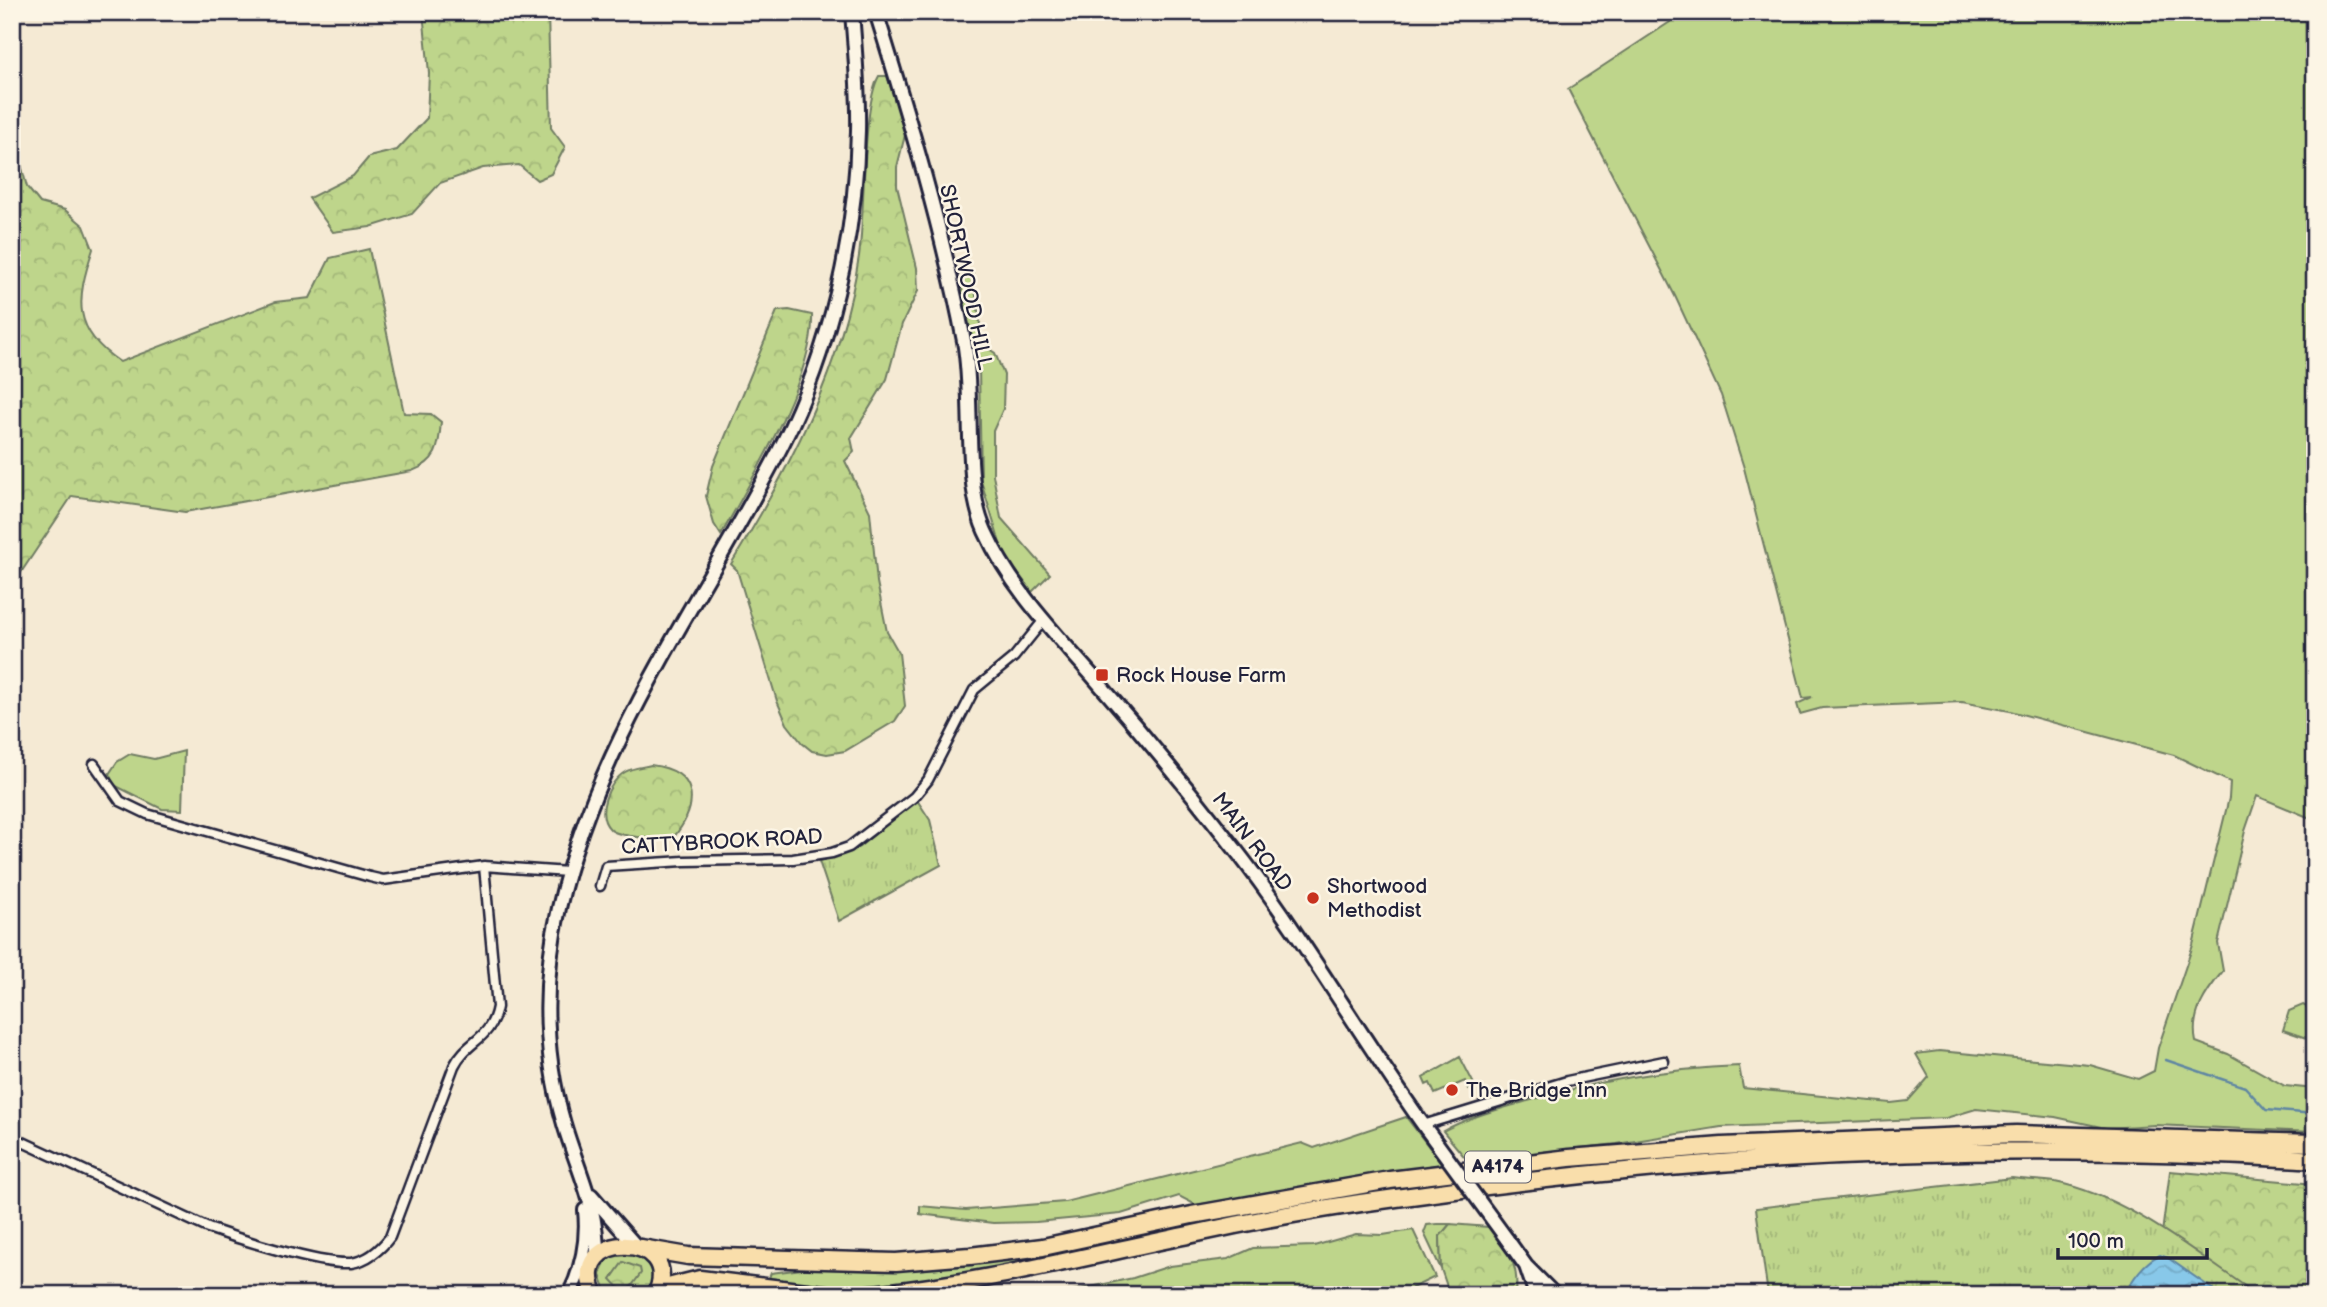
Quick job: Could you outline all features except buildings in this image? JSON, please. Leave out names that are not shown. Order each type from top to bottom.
[{"type":"highway","name":"A4174","points":[[638,1247],[688,1256],[896,1262],[970,1256],[1043,1247],[1192,1215],[1390,1180],[1569,1158],[1722,1146],[2016,1133],[2315,1143]]},
{"type":"highway","name":"A4174","points":[[860,1295],[996,1278],[1197,1233],[1394,1198],[1575,1175],[1867,1155],[2022,1152],[2315,1160]]},
{"type":"highway","points":[[592,1293],[591,1273],[597,1258],[614,1246],[638,1247],[657,1266],[657,1295]]},
{"type":"highway","points":[[657,1295],[672,1286],[700,1279],[832,1295]]},
{"type":"main road","points":[[597,1258],[590,1195],[557,1100],[547,1034],[550,958],[568,872],[614,747],[649,678],[783,443],[813,368],[841,270],[855,185],[858,90],[852,12]]},
{"type":"main road","name":"SHORTWOOD HILL","points":[[876,12],[923,174],[964,342],[972,407],[974,497],[985,530],[1007,572],[1043,621]]},
{"type":"main road","name":"MAIN ROAD","points":[[1043,621],[1137,728],[1236,850],[1314,959],[1425,1127],[1525,1266]]},
{"type":"main road","points":[[569,1295],[583,1256],[587,1228],[575,1154]]},
{"type":"main road","points":[[590,1195],[638,1247]]},
{"type":"main road","points":[[1525,1266],[1536,1295]]},
{"type":"main road","points":[[1525,1266],[1555,1295]]},
{"type":"street","name":"CATTYBROOK ROAD","points":[[600,886],[607,866],[684,860],[793,859],[832,853],[849,847],[914,797],[942,757],[974,690],[1014,657],[1043,621]]},
{"type":"street","points":[[94,764],[120,800],[147,814],[347,872],[383,880],[484,866],[568,872]]},
{"type":"street","points":[[12,1137],[242,1240],[351,1263],[381,1249],[390,1237],[459,1055],[489,1031],[495,1019],[497,1007],[484,866]]},
{"type":"street","points":[[1425,1127],[1567,1081],[1664,1061]]},
{"type":"green space","points":[[423,12],[548,12],[551,128],[565,147],[551,174],[537,180],[519,165],[483,168],[440,183],[412,214],[370,227],[333,232],[309,198],[353,176],[369,157],[397,150],[427,118],[429,73]]},
{"type":"green space","points":[[1669,12],[2315,12],[2315,820],[2257,796],[2245,831],[2218,943],[2223,971],[2201,1004],[2195,1032],[2196,1042],[2228,1054],[2285,1086],[2315,1089],[2315,1132],[2155,1125],[2106,1128],[2055,1117],[1976,1109],[1946,1118],[1721,1127],[1617,1144],[1467,1160],[1443,1131],[1483,1114],[1578,1088],[1630,1077],[1711,1068],[1739,1066],[1743,1088],[1891,1103],[1908,1101],[1929,1077],[1916,1054],[1939,1051],[2090,1065],[2138,1079],[2154,1071],[2158,1048],[2193,945],[2229,798],[2230,782],[2174,755],[2010,711],[1962,702],[1822,708],[1800,714],[1797,704],[1812,697],[1803,698],[1744,468],[1721,395],[1675,296],[1568,89],[1670,22]]},
{"type":"green space","points":[[879,76],[887,76],[906,131],[897,167],[897,186],[917,268],[918,291],[902,324],[887,379],[851,438],[854,452],[845,461],[870,512],[877,582],[887,632],[899,653],[905,706],[895,721],[845,751],[827,754],[812,751],[787,724],[777,701],[737,570],[731,564],[793,454],[827,377],[840,337],[859,256],[867,135],[874,90]]},
{"type":"green space","points":[[12,131],[27,187],[40,203],[65,210],[84,226],[93,249],[83,284],[82,313],[93,338],[120,362],[275,302],[310,298],[330,258],[369,249],[404,413],[431,414],[441,422],[438,446],[432,458],[412,471],[185,512],[72,496],[12,586],[12,529],[18,516],[12,513]]},
{"type":"green space","points":[[973,274],[983,345],[995,353],[1004,375],[1003,409],[993,431],[993,475],[1001,518],[1050,574],[1032,592],[1003,553],[981,481],[979,367],[958,279]]},
{"type":"green space","points":[[789,310],[812,315],[810,339],[803,367],[779,427],[721,535],[714,524],[706,496],[713,466],[777,311]]},
{"type":"green space","points":[[184,751],[182,810],[162,809],[114,785],[109,774],[117,762],[130,754],[154,759]]},
{"type":"green space","points":[[651,765],[678,774],[686,782],[691,802],[682,826],[673,838],[630,836],[614,832],[606,823],[604,815],[609,790],[619,777],[628,771]]},
{"type":"green space","points":[[917,800],[930,820],[941,865],[839,921],[819,861],[859,847]]},
{"type":"green space","points":[[2303,1005],[2315,1011],[2315,1041],[2283,1030],[2289,1011]]},
{"type":"green space","points":[[1460,1057],[1475,1086],[1469,1089],[1465,1081],[1435,1094],[1430,1083],[1426,1085],[1423,1078]]},
{"type":"green space","points":[[1406,1117],[1442,1164],[1196,1205],[1179,1196],[1121,1214],[993,1223],[920,1214],[920,1206],[966,1210],[1065,1202],[1302,1143],[1314,1148]]},
{"type":"green space","points":[[2068,1142],[2162,1145],[1597,1167],[905,1283],[838,1288],[769,1278],[771,1273],[810,1268],[1059,1250],[1337,1198],[1599,1164],[1763,1150]]},
{"type":"green space","points":[[2170,1171],[2315,1184],[2315,1295],[2256,1295],[2162,1233]]},
{"type":"green space","points":[[2012,1178],[2055,1182],[2110,1200],[2186,1245],[2258,1295],[1768,1295],[1756,1208]]},
{"type":"green space","points":[[1450,1224],[1440,1236],[1441,1269],[1424,1233],[1427,1225]]},
{"type":"green space","points":[[1450,1224],[1489,1227],[1514,1265],[1516,1295],[1450,1295],[1441,1269],[1440,1236]]},
{"type":"green space","points":[[1413,1230],[1435,1277],[1412,1288],[1410,1295],[1053,1295],[1133,1278],[1170,1266],[1228,1259],[1253,1248],[1314,1246],[1356,1234],[1383,1235]]},
{"type":"green space","points":[[637,1252],[651,1272],[652,1283],[646,1295],[608,1295],[600,1275],[605,1262],[618,1254]]},
{"type":"green space","points":[[623,1262],[640,1268],[641,1273],[631,1287],[622,1291],[611,1279]]},
{"type":"water","points":[[2160,1255],[2221,1295],[2125,1295],[2139,1272]]},
{"type":"waterway","points":[[2166,1060],[2245,1087],[2266,1110],[2315,1114]]},
{"type":"place","name":"Rock House Farm","points":[[1102,675]]},
{"type":"place","name":"Shortwood Methodist","points":[[1313,898]]},
{"type":"place","name":"The Bridge Inn","points":[[1452,1090]]}]
